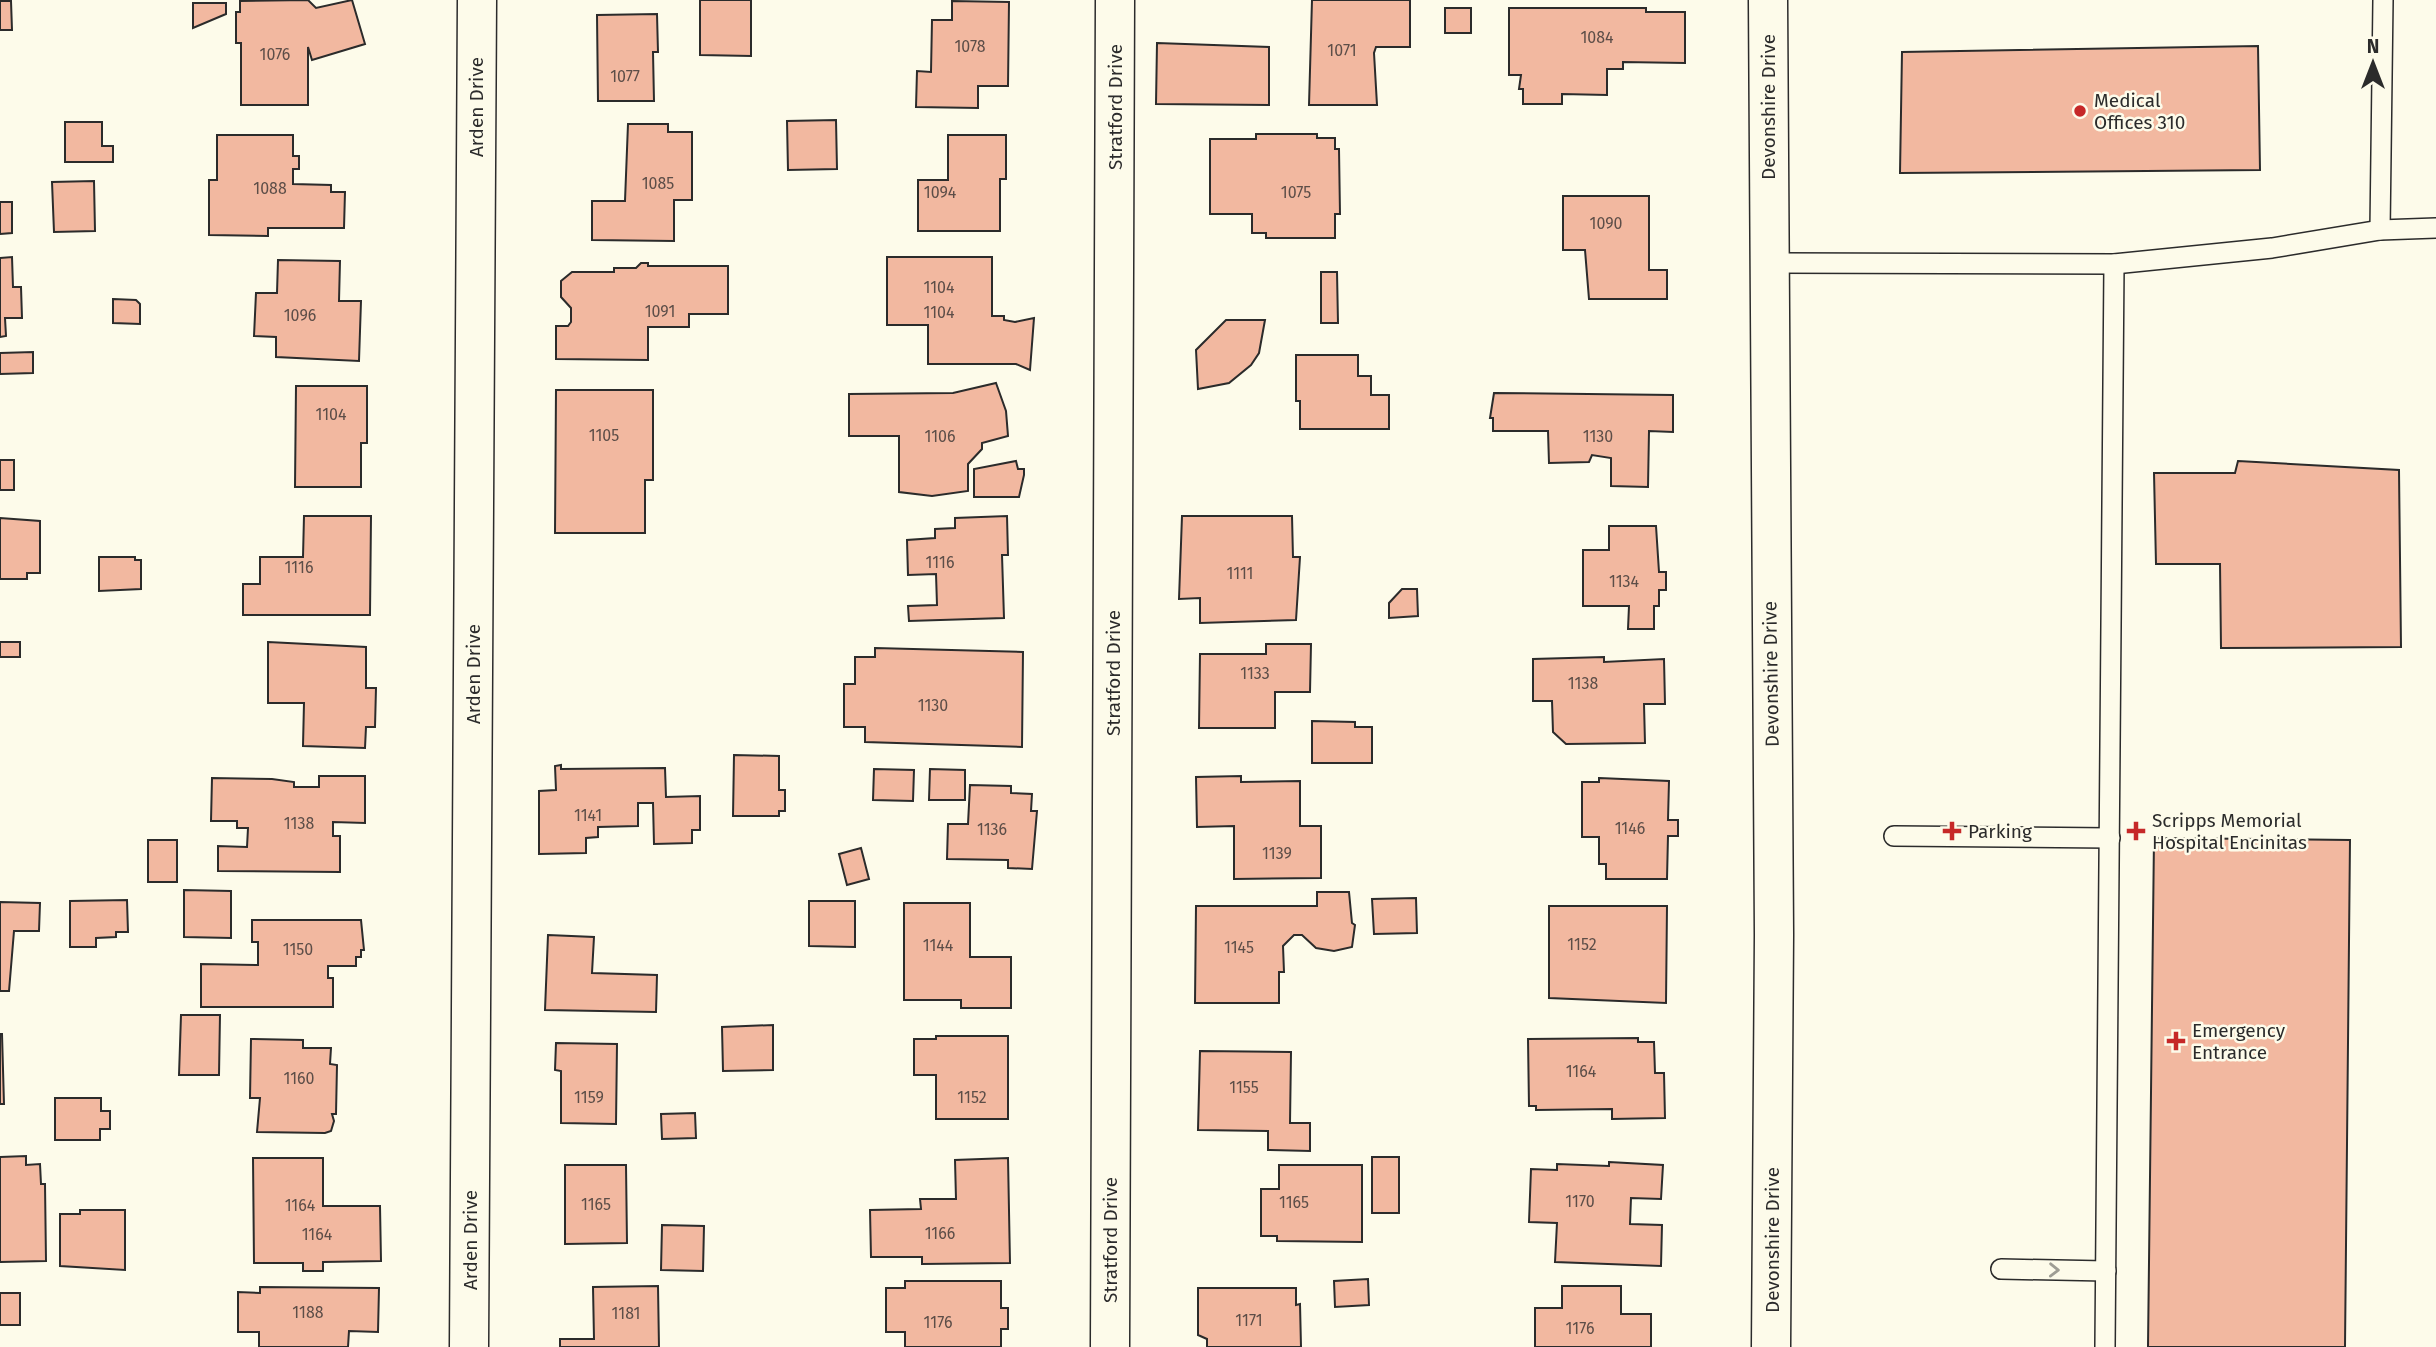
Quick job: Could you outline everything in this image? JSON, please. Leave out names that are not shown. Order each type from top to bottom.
[{"type":"street","name":"Arden Drive","points":[[469,1347],[477,0]]},
{"type":"street","name":"Stratford Drive","points":[[1110,1347],[1115,0]]},
{"type":"street","name":"Devonshire Drive","points":[[1768,0],[1773,921],[1771,1347]]},
{"type":"lane","points":[[2380,230],[2383,0]]},
{"type":"lane","points":[[1768,263],[2114,264],[2272,248],[2380,230],[2436,228]]},
{"type":"lane","points":[[2105,1347],[2114,264]]},
{"type":"lane","points":[[1894,835],[2110,838]]},
{"type":"lane","points":[[2001,1269],[2106,1271]]},
{"type":"building","points":[[308,0],[316,8],[352,0],[365,44],[312,60],[308,47],[308,105],[241,105],[241,43],[236,43],[236,12],[240,12],[240,1]]},
{"type":"building","points":[[700,0],[751,0],[751,56],[700,55]]},
{"type":"building","points":[[1312,0],[1410,0],[1410,47],[1376,47],[1374,53],[1377,105],[1309,105]]},
{"type":"building","points":[[0,1],[11,1],[12,30],[0,30]]},
{"type":"building","points":[[952,1],[1009,2],[1008,86],[978,86],[978,108],[916,107],[917,71],[931,72],[932,20],[952,20]]},
{"type":"building","points":[[193,3],[226,3],[226,14],[193,28]]},
{"type":"building","points":[[1445,8],[1471,8],[1471,33],[1445,33]]},
{"type":"building","points":[[1509,8],[1646,8],[1646,12],[1685,12],[1685,63],[1623,62],[1623,69],[1607,69],[1607,95],[1562,94],[1562,104],[1523,104],[1523,89],[1519,89],[1521,75],[1509,75]]},
{"type":"building","points":[[657,14],[658,52],[653,52],[654,101],[598,101],[597,15]]},
{"type":"building","points":[[1157,43],[1269,47],[1269,105],[1156,104]]},
{"type":"building","name":"Medical Offices 310","points":[[2258,46],[2260,170],[1900,173],[1902,52]]},
{"type":"building","points":[[836,120],[837,169],[788,170],[787,121]]},
{"type":"building","points":[[65,122],[102,122],[102,146],[113,146],[113,162],[65,162]]},
{"type":"building","points":[[628,124],[668,124],[668,132],[692,132],[692,200],[674,200],[674,241],[592,240],[592,201],[625,201]]},
{"type":"building","points":[[1256,134],[1317,134],[1317,138],[1335,138],[1335,149],[1339,149],[1340,214],[1335,214],[1335,238],[1266,238],[1266,233],[1252,233],[1252,214],[1210,214],[1210,139],[1256,139]]},
{"type":"building","points":[[217,135],[293,135],[293,156],[299,156],[299,169],[293,169],[293,184],[331,185],[331,192],[345,192],[344,228],[268,228],[268,236],[209,235],[209,180],[217,180]]},
{"type":"building","points":[[948,135],[1006,135],[1006,179],[1000,179],[1000,231],[918,231],[918,180],[948,180]]},
{"type":"building","points":[[94,181],[95,231],[54,232],[52,182]]},
{"type":"building","points":[[1563,196],[1649,196],[1649,270],[1667,270],[1667,299],[1589,299],[1585,250],[1563,250]]},
{"type":"building","points":[[0,202],[12,202],[12,233],[0,234]]},
{"type":"building","points":[[12,257],[13,287],[21,287],[22,318],[5,318],[6,336],[0,337],[0,258]]},
{"type":"building","points":[[887,257],[992,257],[992,316],[1004,316],[1004,320],[1015,322],[1034,318],[1030,370],[1016,364],[928,364],[928,325],[887,325]]},
{"type":"building","points":[[278,260],[340,261],[339,301],[361,301],[359,361],[276,357],[276,337],[254,336],[256,293],[277,293]]},
{"type":"building","points":[[641,263],[648,263],[648,266],[728,266],[728,314],[689,314],[689,327],[648,327],[648,360],[556,359],[556,326],[568,326],[571,322],[571,308],[561,297],[561,281],[572,272],[614,272],[614,268],[636,268]]},
{"type":"building","points":[[1321,272],[1337,272],[1338,323],[1321,323]]},
{"type":"building","points":[[113,299],[136,300],[140,304],[140,324],[113,323]]},
{"type":"building","points":[[1226,320],[1265,320],[1259,353],[1251,365],[1229,383],[1198,389],[1196,350]]},
{"type":"building","points":[[33,352],[33,373],[0,374],[0,353]]},
{"type":"building","points":[[1296,355],[1358,355],[1358,376],[1371,376],[1371,395],[1389,395],[1389,429],[1300,429],[1300,401],[1296,401]]},
{"type":"building","points":[[996,383],[1006,411],[1008,436],[982,443],[982,449],[968,464],[968,491],[932,496],[899,492],[899,436],[849,436],[849,394],[953,393]]},
{"type":"building","points":[[296,386],[367,386],[367,443],[361,443],[361,487],[295,487]]},
{"type":"building","points":[[556,390],[653,390],[653,480],[645,480],[645,533],[555,533]]},
{"type":"building","points":[[1494,393],[1673,395],[1673,432],[1649,431],[1648,487],[1611,486],[1611,458],[1592,455],[1589,462],[1549,463],[1548,431],[1493,431],[1493,418],[1490,418]]},
{"type":"building","points":[[0,460],[14,460],[14,490],[0,490]]},
{"type":"building","points":[[1016,461],[1018,469],[1024,469],[1019,497],[974,497],[974,469]]},
{"type":"building","points":[[2238,461],[2399,470],[2401,647],[2221,648],[2220,564],[2156,564],[2154,473],[2235,473]]},
{"type":"building","points":[[304,516],[371,516],[370,615],[243,615],[243,584],[260,584],[260,557],[303,557]]},
{"type":"building","points":[[1007,516],[1008,555],[1002,555],[1004,618],[909,621],[908,606],[937,605],[936,574],[908,575],[907,540],[935,538],[935,529],[955,528],[955,518]]},
{"type":"building","points":[[1182,516],[1292,516],[1293,557],[1300,557],[1296,620],[1200,623],[1200,598],[1179,599]]},
{"type":"building","points":[[0,518],[40,521],[40,573],[27,573],[27,579],[0,579]]},
{"type":"building","points":[[1609,526],[1656,526],[1659,572],[1666,572],[1666,590],[1659,590],[1659,606],[1654,606],[1654,629],[1628,629],[1629,606],[1583,606],[1583,550],[1609,550]]},
{"type":"building","points":[[99,557],[135,557],[135,560],[141,560],[141,589],[99,591]]},
{"type":"building","points":[[1402,589],[1417,589],[1418,616],[1389,618],[1389,603]]},
{"type":"building","points":[[0,642],[20,642],[20,657],[0,657]]},
{"type":"building","points":[[268,642],[366,647],[366,688],[376,688],[375,727],[366,727],[365,748],[303,746],[304,703],[268,703]]},
{"type":"building","points":[[1266,644],[1311,644],[1310,692],[1275,692],[1275,728],[1199,728],[1200,654],[1266,654]]},
{"type":"building","points":[[875,648],[1023,652],[1022,747],[865,742],[865,727],[844,727],[844,684],[855,684],[855,657],[875,657]]},
{"type":"building","points":[[1604,657],[1604,662],[1664,659],[1665,704],[1644,704],[1645,743],[1566,744],[1553,732],[1552,701],[1533,701],[1533,659]]},
{"type":"building","points":[[1312,721],[1355,722],[1355,727],[1372,727],[1372,763],[1312,763]]},
{"type":"building","points":[[734,755],[779,756],[779,790],[785,790],[785,811],[779,811],[779,816],[733,816]]},
{"type":"building","points":[[561,765],[561,769],[665,768],[666,797],[700,796],[700,830],[692,830],[692,843],[654,844],[653,803],[638,803],[638,826],[598,827],[598,837],[586,838],[586,853],[539,854],[539,791],[556,790],[555,766]]},
{"type":"building","points":[[874,769],[914,770],[913,801],[873,800]]},
{"type":"building","points":[[930,769],[965,770],[965,800],[929,800]]},
{"type":"building","points":[[319,776],[365,776],[365,823],[333,822],[333,836],[340,836],[340,872],[218,871],[218,846],[247,847],[248,828],[237,828],[237,821],[211,821],[212,778],[272,779],[294,782],[294,787],[319,787]]},
{"type":"building","points":[[1241,776],[1241,782],[1300,781],[1300,826],[1321,826],[1321,878],[1234,879],[1234,826],[1197,827],[1196,777]]},
{"type":"building","points":[[1599,778],[1669,781],[1668,820],[1678,820],[1678,836],[1668,836],[1667,879],[1606,879],[1606,864],[1599,864],[1599,837],[1582,837],[1582,782],[1599,782]]},
{"type":"building","points":[[970,785],[1011,786],[1011,793],[1032,794],[1031,811],[1037,811],[1032,869],[1008,868],[1008,860],[947,859],[948,824],[968,824]]},
{"type":"building","points":[[2154,838],[2350,840],[2345,1347],[2148,1347]]},
{"type":"building","points":[[148,840],[177,840],[177,882],[148,882]]},
{"type":"building","points":[[861,848],[869,879],[847,885],[839,854]]},
{"type":"building","points":[[184,890],[231,891],[231,938],[184,937]]},
{"type":"building","points":[[1317,892],[1349,892],[1352,923],[1355,925],[1352,947],[1334,951],[1316,948],[1302,935],[1294,935],[1283,946],[1284,972],[1279,972],[1279,1003],[1195,1003],[1196,906],[1317,906]]},
{"type":"building","points":[[1416,898],[1417,933],[1374,934],[1372,899]]},
{"type":"building","points":[[127,900],[128,932],[116,932],[116,937],[96,938],[96,947],[70,947],[70,901]]},
{"type":"building","points":[[809,901],[855,901],[855,947],[809,946]]},
{"type":"building","points":[[0,902],[40,903],[39,931],[14,931],[9,991],[0,991]]},
{"type":"building","points":[[904,903],[970,903],[970,957],[1011,957],[1011,1008],[961,1008],[961,1000],[904,1000]]},
{"type":"building","points":[[1549,906],[1667,906],[1666,1003],[1549,998]]},
{"type":"building","points":[[252,920],[361,920],[364,950],[361,950],[361,957],[356,957],[356,966],[328,966],[328,978],[333,978],[333,1007],[201,1007],[201,964],[258,965],[258,942],[252,942]]},
{"type":"building","points":[[548,935],[594,937],[592,973],[657,975],[656,1012],[545,1010]]},
{"type":"building","points":[[181,1015],[220,1015],[219,1075],[179,1075]]},
{"type":"building","points":[[773,1025],[773,1070],[723,1071],[722,1027]]},
{"type":"building","points":[[2,1034],[4,1104],[0,1104]]},
{"type":"building","points":[[936,1036],[1008,1036],[1008,1119],[936,1119],[936,1075],[914,1075],[914,1039],[936,1039]]},
{"type":"building","points":[[1638,1038],[1638,1042],[1654,1042],[1655,1073],[1664,1073],[1665,1118],[1612,1119],[1612,1109],[1536,1110],[1536,1106],[1529,1106],[1528,1039]]},
{"type":"building","points":[[251,1039],[303,1040],[303,1048],[331,1048],[330,1064],[337,1065],[336,1114],[332,1114],[334,1121],[331,1131],[257,1132],[260,1098],[250,1098]]},
{"type":"building","points":[[556,1043],[617,1044],[616,1124],[561,1123],[561,1071],[555,1070]]},
{"type":"building","points":[[1200,1051],[1291,1052],[1290,1123],[1310,1123],[1310,1151],[1268,1150],[1268,1131],[1198,1130]]},
{"type":"building","points":[[55,1098],[101,1098],[101,1111],[110,1111],[110,1129],[100,1129],[100,1140],[55,1140]]},
{"type":"building","points":[[695,1113],[696,1138],[662,1139],[661,1114]]},
{"type":"building","points":[[26,1156],[26,1165],[40,1164],[41,1184],[45,1184],[46,1261],[0,1262],[0,1157]]},
{"type":"building","points":[[1372,1157],[1399,1157],[1399,1213],[1372,1213]]},
{"type":"building","points":[[253,1158],[323,1158],[323,1206],[380,1206],[381,1261],[323,1262],[323,1271],[303,1271],[303,1263],[254,1263]]},
{"type":"building","points":[[1008,1158],[1010,1263],[922,1264],[922,1257],[871,1257],[870,1210],[921,1209],[920,1199],[956,1199],[955,1160]]},
{"type":"building","points":[[1609,1162],[1663,1165],[1661,1199],[1631,1198],[1630,1224],[1662,1225],[1661,1266],[1555,1262],[1557,1223],[1529,1222],[1531,1169],[1557,1170],[1557,1164],[1609,1166]]},
{"type":"building","points":[[565,1165],[626,1165],[627,1243],[565,1244]]},
{"type":"building","points":[[1279,1165],[1362,1165],[1362,1242],[1277,1241],[1277,1236],[1261,1236],[1261,1189],[1279,1189]]},
{"type":"building","points":[[80,1210],[125,1210],[125,1270],[60,1266],[60,1214],[80,1214]]},
{"type":"building","points":[[662,1225],[704,1226],[703,1271],[661,1270]]},
{"type":"building","points":[[1368,1279],[1369,1305],[1335,1307],[1334,1281]]},
{"type":"building","points":[[905,1281],[1001,1281],[1001,1308],[1008,1308],[1008,1329],[1001,1329],[1001,1347],[905,1347],[905,1332],[886,1332],[886,1288],[905,1288]]},
{"type":"building","points":[[658,1286],[659,1347],[560,1347],[560,1339],[594,1339],[593,1287]]},
{"type":"building","points":[[1562,1286],[1621,1286],[1621,1314],[1651,1314],[1651,1347],[1535,1347],[1535,1308],[1562,1308]]},
{"type":"building","points":[[260,1287],[379,1288],[378,1332],[349,1331],[348,1347],[259,1347],[259,1332],[238,1332],[238,1292],[260,1293]]},
{"type":"building","points":[[1198,1288],[1296,1288],[1296,1305],[1300,1304],[1301,1347],[1207,1347],[1207,1339],[1198,1335]]},
{"type":"building","points":[[0,1293],[20,1293],[20,1325],[0,1325]]},
{"type":"place","name":"Medical Offices 310","points":[[2080,111]]},
{"type":"place","name":"Parking","points":[[1952,831]]},
{"type":"place","name":"Scripps Memorial Hospital Encinitas","points":[[2136,831]]},
{"type":"place","name":"Emergency Entrance","points":[[2176,1041]]}]
